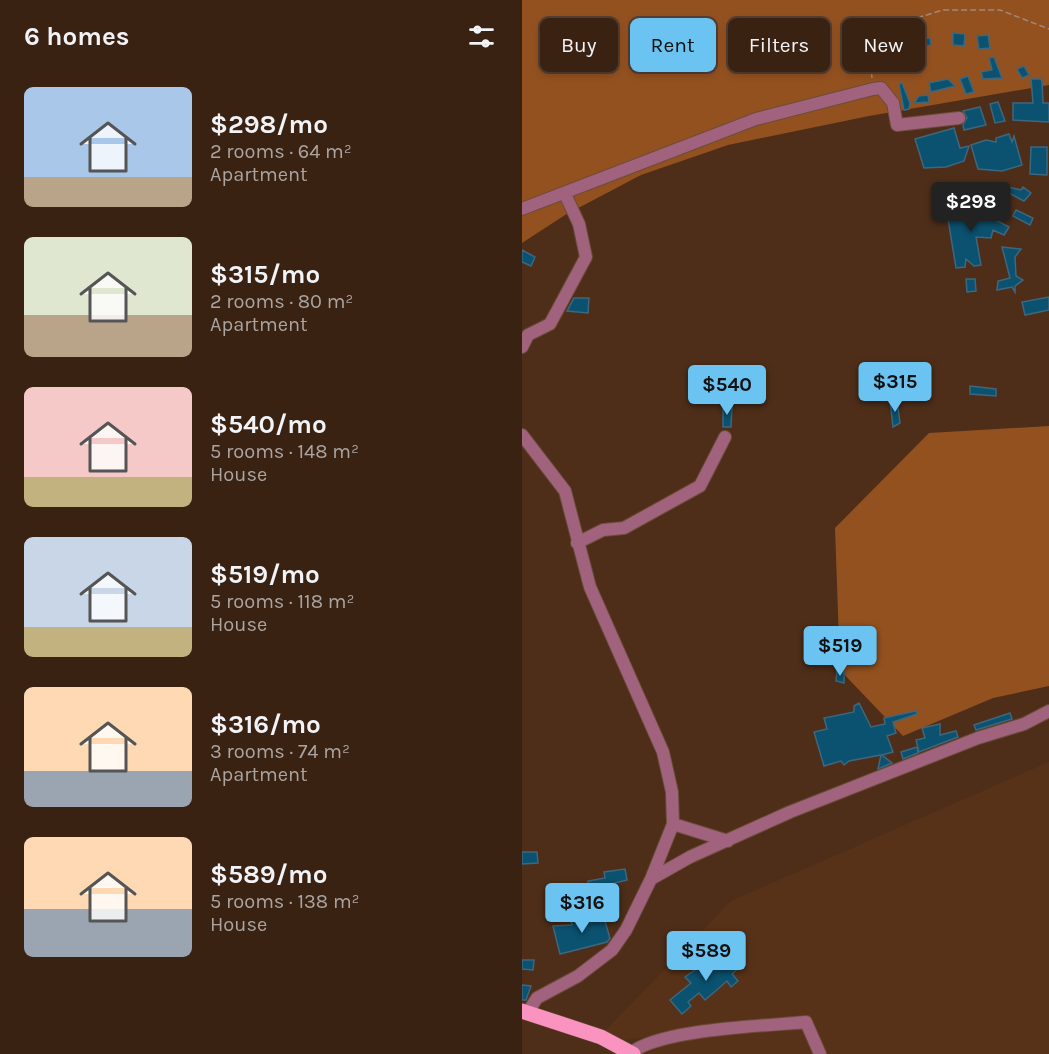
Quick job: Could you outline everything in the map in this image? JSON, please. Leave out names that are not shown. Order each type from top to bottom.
[{"type":"main road","points":[[525,1011],[601,1037],[632,1054]]},
{"type":"lane","points":[[522,208],[565,194],[756,119],[873,89],[881,88],[893,103],[897,124],[958,118]]},
{"type":"lane","points":[[522,347],[528,335],[550,324],[586,257],[579,224],[565,194]]},
{"type":"lane","points":[[522,435],[566,491],[577,543],[590,587],[663,752],[672,792],[673,825],[651,879],[626,930],[612,950],[578,975],[537,998],[525,1011]]},
{"type":"lane","points":[[577,543],[603,530],[624,528],[700,486],[725,437]]},
{"type":"lane","points":[[651,879],[690,857],[817,800],[1024,724],[1049,711]]},
{"type":"lane","points":[[673,825],[728,841]]},
{"type":"lane","points":[[632,1054],[641,1045],[690,1034],[806,1022],[820,1054]]},
{"type":"path","points":[[873,89],[869,46],[887,27],[943,10],[1000,10],[1049,29]]},
{"type":"shaded area","points":[[522,0],[1049,0],[1049,85],[869,116],[728,145],[641,175],[565,215],[522,243]]},
{"type":"shaded area","points":[[1049,426],[1049,686],[993,698],[903,736],[840,670],[835,528],[929,433]]},
{"type":"shaded area","points":[[1049,762],[1049,1054],[645,1054],[658,1048],[652,1036],[619,1041],[602,1034],[731,901]]},
{"type":"building","points":[[953,33],[965,34],[964,46],[953,45]]},
{"type":"building","points":[[988,35],[990,48],[979,49],[977,36]]},
{"type":"building","points":[[925,38],[930,38],[931,45],[925,46]]},
{"type":"building","points":[[994,57],[1002,78],[983,79],[981,72],[992,70],[989,58]]},
{"type":"building","points":[[1024,66],[1029,75],[1022,78],[1017,69]]},
{"type":"building","points":[[968,76],[974,92],[966,94],[960,79]]},
{"type":"building","points":[[948,79],[955,86],[931,92],[929,83]]},
{"type":"building","points":[[1031,79],[1042,81],[1043,103],[1049,103],[1049,122],[1013,120],[1013,103],[1033,103]]},
{"type":"building","points":[[902,83],[910,103],[909,109],[904,110],[899,84]]},
{"type":"building","points":[[928,95],[929,102],[914,103],[919,96]]},
{"type":"building","points":[[998,102],[1005,121],[995,123],[990,104]]},
{"type":"building","points":[[980,107],[986,125],[964,130],[963,125],[967,118],[963,111]]},
{"type":"building","points":[[954,128],[960,148],[969,146],[964,161],[946,167],[924,168],[915,139]]},
{"type":"building","points":[[1009,134],[1012,142],[1014,136],[1022,165],[1002,171],[978,169],[971,145],[986,140],[996,142],[996,138]]},
{"type":"building","points":[[1031,147],[1047,147],[1047,175],[1030,174]]},
{"type":"building","points":[[1004,186],[1021,190],[1023,187],[1031,193],[1024,201],[1005,191],[1008,189]]},
{"type":"building","points":[[956,199],[1009,227],[1004,235],[993,230],[991,238],[976,237],[981,265],[974,266],[966,259],[965,267],[956,268],[948,219],[963,217],[952,207]]},
{"type":"building","points":[[1016,210],[1033,218],[1030,225],[1013,216]]},
{"type":"building","points":[[1002,247],[1021,249],[1015,257],[1016,276],[1023,280],[1015,286],[1015,292],[1012,287],[997,290],[998,281],[1010,278]]},
{"type":"building","points":[[522,250],[535,257],[531,266],[522,262]]},
{"type":"building","points":[[966,279],[975,279],[976,291],[967,292]]},
{"type":"building","points":[[1049,297],[1049,310],[1025,315],[1022,302]]},
{"type":"building","points":[[574,298],[589,298],[588,313],[567,311]]},
{"type":"building","points":[[970,386],[996,389],[996,396],[970,394]]},
{"type":"building","points":[[897,400],[900,423],[893,427],[890,401]]},
{"type":"building","points":[[723,406],[732,406],[731,427],[723,427]]},
{"type":"building","points":[[837,671],[844,672],[844,683],[836,681]]},
{"type":"building","points":[[859,703],[871,727],[885,724],[884,718],[916,711],[917,714],[893,722],[896,733],[887,736],[893,752],[882,755],[892,763],[878,769],[881,755],[849,761],[844,765],[841,761],[824,766],[814,732],[827,729],[824,718],[854,712],[854,706]]},
{"type":"building","points":[[1010,713],[1012,719],[976,730],[974,725]]},
{"type":"building","points":[[940,724],[940,735],[956,731],[958,737],[919,752],[916,740],[925,738],[922,728]]},
{"type":"building","points":[[917,747],[918,753],[903,759],[901,752]]},
{"type":"building","points":[[522,852],[537,852],[538,863],[522,864]]},
{"type":"building","points":[[625,869],[627,880],[615,883],[615,890],[589,893],[588,881],[605,878],[604,872]]},
{"type":"building","points":[[603,915],[610,938],[607,942],[560,954],[553,926],[572,925],[571,920]]},
{"type":"building","points":[[717,955],[725,965],[734,958],[741,966],[732,974],[738,981],[731,987],[727,981],[705,1000],[699,993],[688,1002],[691,1006],[682,1014],[670,1000],[691,983],[685,977]]},
{"type":"building","points":[[522,960],[534,960],[533,970],[522,969]]},
{"type":"building","points":[[522,985],[531,986],[526,1000],[522,1000]]}]
